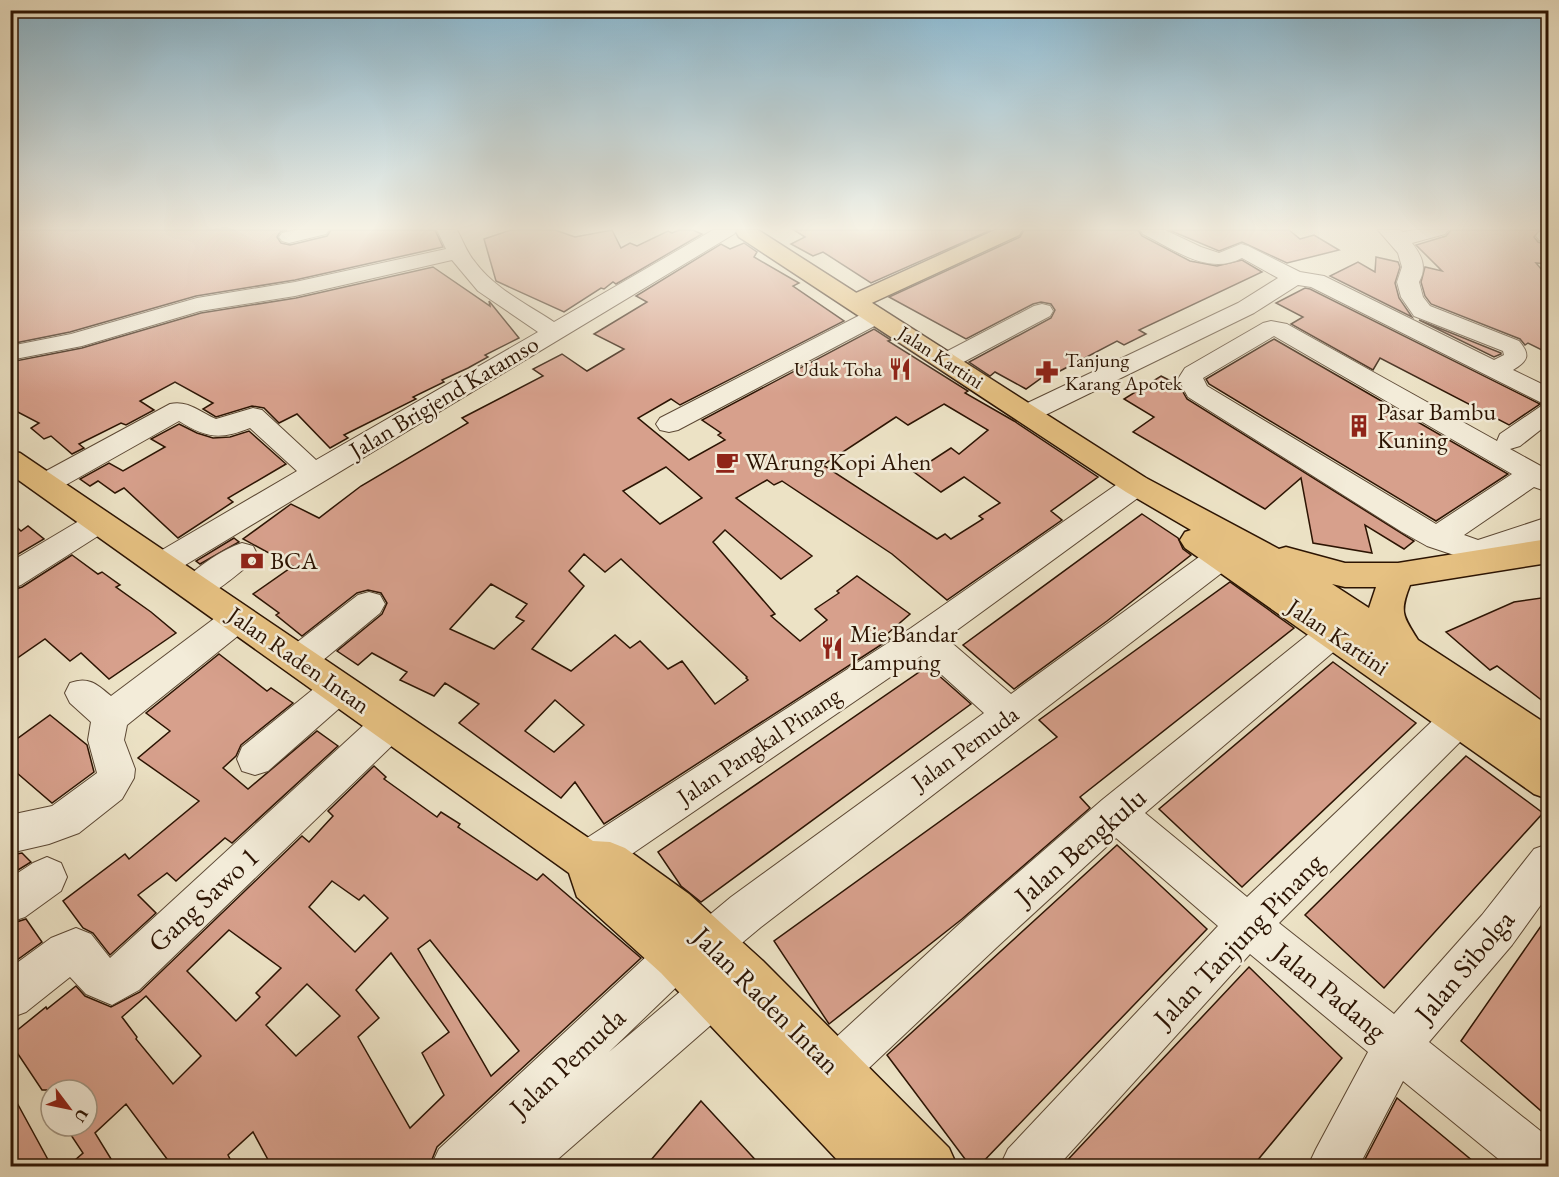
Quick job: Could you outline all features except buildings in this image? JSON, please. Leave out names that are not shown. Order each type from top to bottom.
[{"type":"main road","name":"Jalan Kartini","points":[[827,285],[1136,485],[1236,542],[1236,551],[1332,633],[1548,781]]},
{"type":"main road","points":[[866,309],[910,285]]},
{"type":"main road","name":"Jalan Raden Intan","points":[[10,460],[587,861],[592,882],[694,950],[836,1068],[931,1167]]},
{"type":"main road","points":[[1236,551],[1345,574],[1398,575],[1544,540]]},
{"type":"main road","name":"Jalan Kartini","points":[[1236,551],[1408,652],[1548,745]]},
{"type":"main road","points":[[1398,575],[1384,611],[1387,623],[1408,652]]},
{"type":"main road","name":"Jalan Raden Intan","points":[[694,950],[711,995],[878,1167]]},
{"type":"street","points":[[10,353],[74,341],[197,305],[313,285]]},
{"type":"street","points":[[487,285],[504,299],[550,328]]},
{"type":"street","name":"Jalan Brigjend Katamso","points":[[154,560],[320,460],[623,285]]},
{"type":"street","points":[[1028,413],[1256,302],[1283,285]]},
{"type":"street","points":[[1324,285],[1548,397]]},
{"type":"street","points":[[1409,285],[1412,297],[1422,310],[1511,346],[1516,352],[1516,358],[1495,370]]},
{"type":"street","points":[[1256,302],[1510,440],[1544,472]]},
{"type":"street","points":[[669,424],[866,309]]},
{"type":"street","points":[[947,361],[1042,311]]},
{"type":"street","points":[[1494,553],[1438,538],[1412,525],[1207,398],[1191,385],[1190,379],[1194,373],[1271,328],[1279,329],[1544,472]]},
{"type":"street","points":[[45,484],[179,410],[215,430],[253,416],[320,460],[345,469],[352,469],[364,461]]},
{"type":"street","points":[[1510,440],[1548,411]]},
{"type":"street","points":[[1438,538],[1544,472]]},
{"type":"street","name":"Jalan Pangkal Pinang","points":[[587,861],[923,637],[1136,485]]},
{"type":"street","points":[[10,577],[99,522]]},
{"type":"street","name":"Jalan Pemuda","points":[[513,1167],[541,1114],[694,950],[1236,551]]},
{"type":"street","points":[[195,588],[242,554]]},
{"type":"street","points":[[299,660],[369,604]]},
{"type":"street","points":[[10,834],[49,826],[65,820],[109,787],[115,778],[116,769],[106,740],[110,717],[238,618]]},
{"type":"street","name":"Jalan Bengkulu","points":[[836,1068],[982,932],[1116,813],[1332,633]]},
{"type":"street","points":[[923,637],[1011,716]]},
{"type":"street","points":[[255,759],[339,688]]},
{"type":"street","points":[[82,693],[110,717]]},
{"type":"street","name":"Jalan Tanjung Pinang","points":[[1024,1167],[1248,925],[1459,719]]},
{"type":"street","name":"Gang Sawo 1","points":[[10,996],[66,953],[76,949],[101,979],[112,983],[124,975],[390,723]]},
{"type":"street","name":"Jalan Padang","points":[[1116,813],[1248,925],[1545,1167]]},
{"type":"street","name":"Jalan Sibolga","points":[[1333,1167],[1397,1045],[1497,930],[1548,863]]},
{"type":"street","points":[[10,903],[47,877]]},
{"type":"street","name":"Jalan Pemuda","points":[[456,1167],[541,1114],[711,995]]},
{"type":"place","name":"Uduk Toha","points":[[900,369]]},
{"type":"place","name":"Tanjung Karang Apotek","points":[[1047,372]]},
{"type":"place","name":"Pasar Bambu Kuning","points":[[1359,426]]},
{"type":"place","name":"WArung Kopi Ahen","points":[[727,462]]},
{"type":"place","name":"BCA","points":[[252,561]]},
{"type":"place","name":"Mie Bandar Lampung","points":[[832,648]]}]
